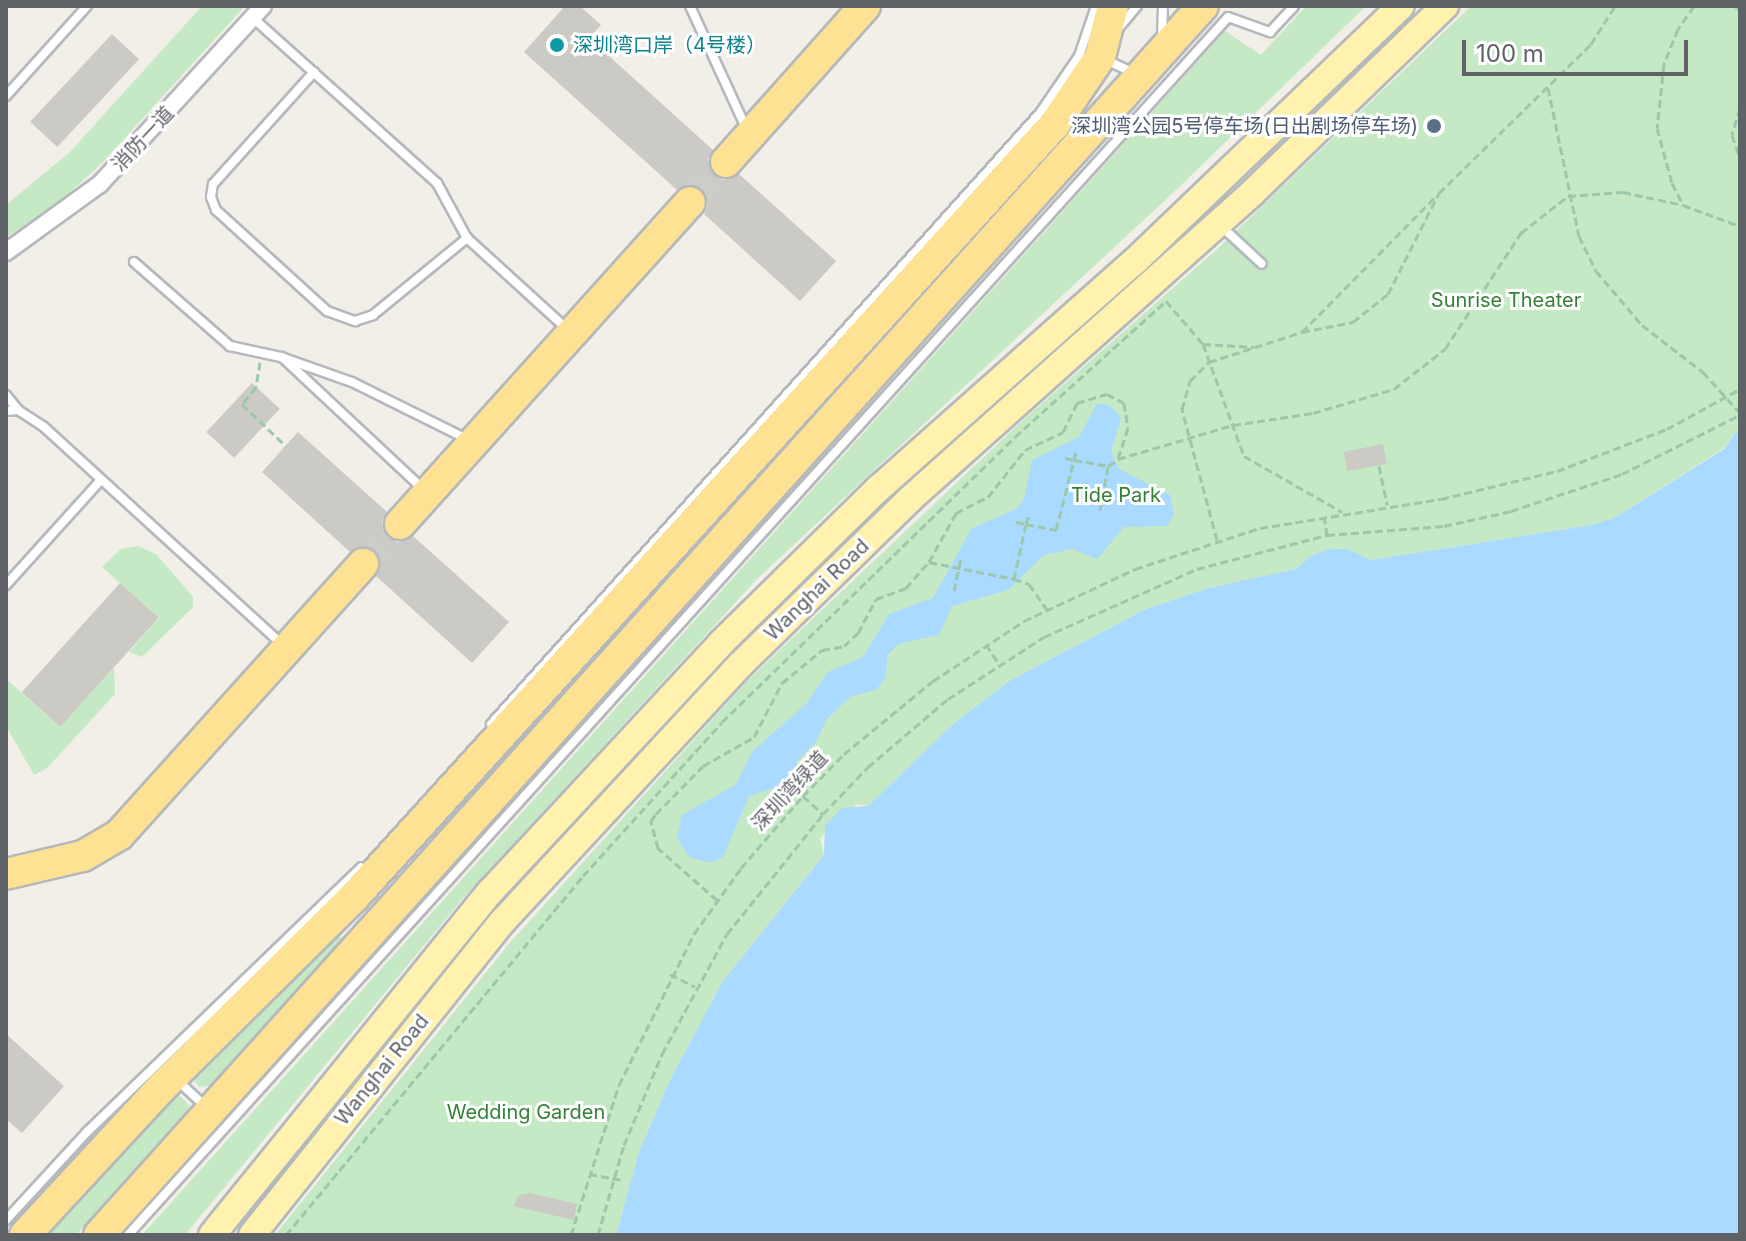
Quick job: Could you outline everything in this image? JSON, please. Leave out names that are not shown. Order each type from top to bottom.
[{"type":"highway","points":[[726,162],[865,6]]},
{"type":"highway","points":[[99,1235],[1203,6]]},
{"type":"highway","points":[[25,1235],[173,1077],[237,1001],[354,897],[824,384],[1055,124],[1111,31]]},
{"type":"highway","points":[[400,524],[690,202]]},
{"type":"highway","points":[[6,874],[83,856],[119,835],[363,564]]},
{"type":"main road","name":"Wanghai Road","points":[[212,1235],[490,892],[721,643],[879,488],[1135,261],[1401,6]]},
{"type":"main road","name":"Wanghai Road","points":[[252,1235],[503,921],[636,774],[910,499],[1159,293],[1219,224],[1445,6]]},
{"type":"street","name":"消防一道","points":[[6,252],[100,184],[258,12]]},
{"type":"lane","points":[[6,96],[87,6]]},
{"type":"lane","points":[[690,6],[750,136]]},
{"type":"lane","points":[[486,729],[1040,113],[1079,56],[1096,6]]},
{"type":"lane","points":[[1111,31],[1127,6]]},
{"type":"lane","points":[[1111,31],[1137,6]]},
{"type":"lane","points":[[1161,53],[1163,6]]},
{"type":"lane","points":[[128,1235],[1228,17],[1270,32],[1294,6]]},
{"type":"lane","points":[[258,12],[314,72],[437,183],[467,238],[571,334]]},
{"type":"lane","points":[[1111,31],[1140,75]]},
{"type":"lane","points":[[314,72],[213,184],[216,210],[327,311],[355,321],[394,299],[467,238]]},
{"type":"lane","points":[[1219,224],[1262,264]]},
{"type":"lane","points":[[134,262],[230,346],[281,357],[352,382],[474,442]]},
{"type":"lane","points":[[281,357],[427,494]]},
{"type":"lane","points":[[6,395],[18,410],[288,648]]},
{"type":"lane","points":[[6,411],[18,410]]},
{"type":"lane","points":[[6,585],[101,480]]},
{"type":"lane","points":[[6,1220],[87,1132],[237,1001],[369,859]]},
{"type":"lane","points":[[173,1077],[211,1111]]},
{"type":"path","points":[[1302,332],[1591,44],[1615,6]]},
{"type":"path","points":[[1683,205],[1657,128],[1664,64],[1678,29],[1694,6]]},
{"type":"path","points":[[1735,6],[1740,10]]},
{"type":"path","points":[[598,1235],[614,1178],[657,1067],[695,987],[752,901],[823,814],[909,731],[999,664],[1151,587],[1197,569],[1327,535],[1444,526],[1511,511],[1622,474],[1740,414],[1727,397],[1618,299],[1579,236],[1568,196],[1548,88]]},
{"type":"path","points":[[1740,108],[1732,135],[1740,158]]},
{"type":"path","points":[[1065,458],[1108,466],[1118,459],[1233,425],[1313,413],[1394,389],[1445,349],[1521,233],[1568,196],[1623,192],[1683,205],[1740,226]]},
{"type":"path","points":[[1217,540],[1182,409],[1190,381],[1209,362],[1302,332],[1353,322],[1388,294],[1416,248],[1439,193]]},
{"type":"path","points":[[286,1235],[583,876],[722,722],[1159,293],[1203,344],[1244,456],[1344,513]]},
{"type":"path","points":[[1203,344],[1258,347]]},
{"type":"path","points":[[261,352],[256,387],[242,404],[286,446]]},
{"type":"path","name":"深圳湾绿道","points":[[571,1235],[619,1085],[670,974],[717,900],[803,796],[893,712],[986,644],[1047,610],[1135,569],[1217,540],[1324,516],[1500,488],[1557,471],[1667,429],[1740,389]]},
{"type":"path","points":[[717,900],[658,848],[651,821],[703,766],[754,737],[782,683],[822,650],[844,646],[858,633],[876,599],[906,588],[929,562],[956,513],[988,497],[1025,450],[1063,432],[1077,403],[1107,394],[1124,403],[1128,428],[1118,459]]},
{"type":"path","points":[[1016,522],[1056,530],[1076,451]]},
{"type":"path","points":[[1100,510],[1108,466]]},
{"type":"path","points":[[1379,466],[1388,507]]},
{"type":"path","points":[[1102,502],[1112,503]]},
{"type":"path","points":[[1014,579],[1029,515]]},
{"type":"path","points":[[1324,516],[1327,535]]},
{"type":"path","points":[[954,591],[961,557]]},
{"type":"path","points":[[929,562],[1029,584],[1047,610]]},
{"type":"path","points":[[986,644],[999,664]]},
{"type":"path","points":[[803,796],[823,814]]},
{"type":"path","points":[[670,974],[695,987]]},
{"type":"path","points":[[589,1174],[622,1180]]},
{"type":"green space","points":[[202,6],[245,6],[103,162],[48,213],[6,237],[6,205],[70,152]]},
{"type":"green space","points":[[1306,6],[1366,6],[1175,191],[759,577],[459,903],[185,1235],[142,1235],[1225,31],[1261,55]]},
{"type":"green space","points":[[1471,6],[1740,6],[1740,427],[1724,448],[1616,517],[1592,525],[1371,560],[1348,549],[1312,555],[1296,569],[1208,588],[1146,609],[1009,681],[952,725],[868,806],[857,804],[820,838],[824,855],[723,981],[671,1078],[639,1152],[616,1235],[275,1235],[508,945],[748,680],[1022,421],[1215,251]]},
{"type":"green space","points":[[138,546],[156,554],[193,597],[193,607],[142,657],[129,652],[159,618],[102,567],[121,549]]},
{"type":"green space","points":[[114,668],[115,694],[47,768],[34,775],[6,726],[6,679],[60,727]]},
{"type":"green space","points":[[338,934],[343,939],[213,1085],[199,1087],[192,1077]]},
{"type":"green space","points":[[175,1091],[191,1107],[76,1235],[40,1235]]},
{"type":"water","points":[[1097,404],[1109,405],[1121,418],[1111,451],[1119,469],[1170,495],[1174,515],[1167,526],[1124,527],[1097,559],[1072,549],[1044,555],[1008,590],[952,606],[939,635],[898,644],[887,656],[886,677],[876,690],[850,697],[826,720],[816,742],[797,761],[791,783],[749,796],[723,857],[711,863],[689,857],[677,838],[682,815],[735,785],[753,751],[806,704],[828,672],[863,657],[889,614],[933,598],[971,529],[1016,509],[1024,499],[1032,460],[1079,437]]},
{"type":"water","points":[[1740,427],[1740,1235],[616,1235],[639,1152],[671,1078],[723,981],[824,855],[825,826],[842,808],[868,806],[952,725],[1009,681],[1146,609],[1208,588],[1296,569],[1312,555],[1330,549],[1348,549],[1371,560],[1592,525],[1616,517],[1724,449]]},
{"type":"building","points":[[565,6],[580,6],[601,25],[589,38],[713,150],[708,159],[714,175],[723,180],[739,174],[836,261],[800,301],[704,214],[708,205],[703,189],[693,184],[677,190],[524,52]]},
{"type":"building","points":[[112,34],[139,59],[57,147],[30,122]]},
{"type":"building","points":[[252,383],[280,409],[234,458],[206,432]]},
{"type":"building","points":[[298,432],[387,512],[382,521],[387,537],[397,542],[413,536],[509,622],[472,663],[376,576],[381,567],[376,551],[366,546],[350,552],[262,472]]},
{"type":"building","points":[[1383,444],[1387,464],[1348,471],[1344,452]]},
{"type":"building","points":[[120,583],[159,618],[60,727],[22,692]]},
{"type":"building","points":[[6,1034],[64,1086],[22,1133],[6,1119]]},
{"type":"building","points":[[530,1193],[577,1204],[574,1220],[513,1206],[519,1195]]},
{"type":"tunnel","points":[[690,202],[726,162]]},
{"type":"tunnel","points":[[363,564],[400,524]]},
{"type":"place","name":"深圳湾口岸（4号楼）","points":[[557,45]]},
{"type":"place","name":"深圳湾公园5号停车场(日出剧场停车场)","points":[[1434,126]]},
{"type":"park label","name":"Sunrise Theater","points":[[1506,300]]},
{"type":"park label","name":"Tide Park","points":[[1116,495]]},
{"type":"park label","name":"Wedding Garden","points":[[526,1112]]}]
